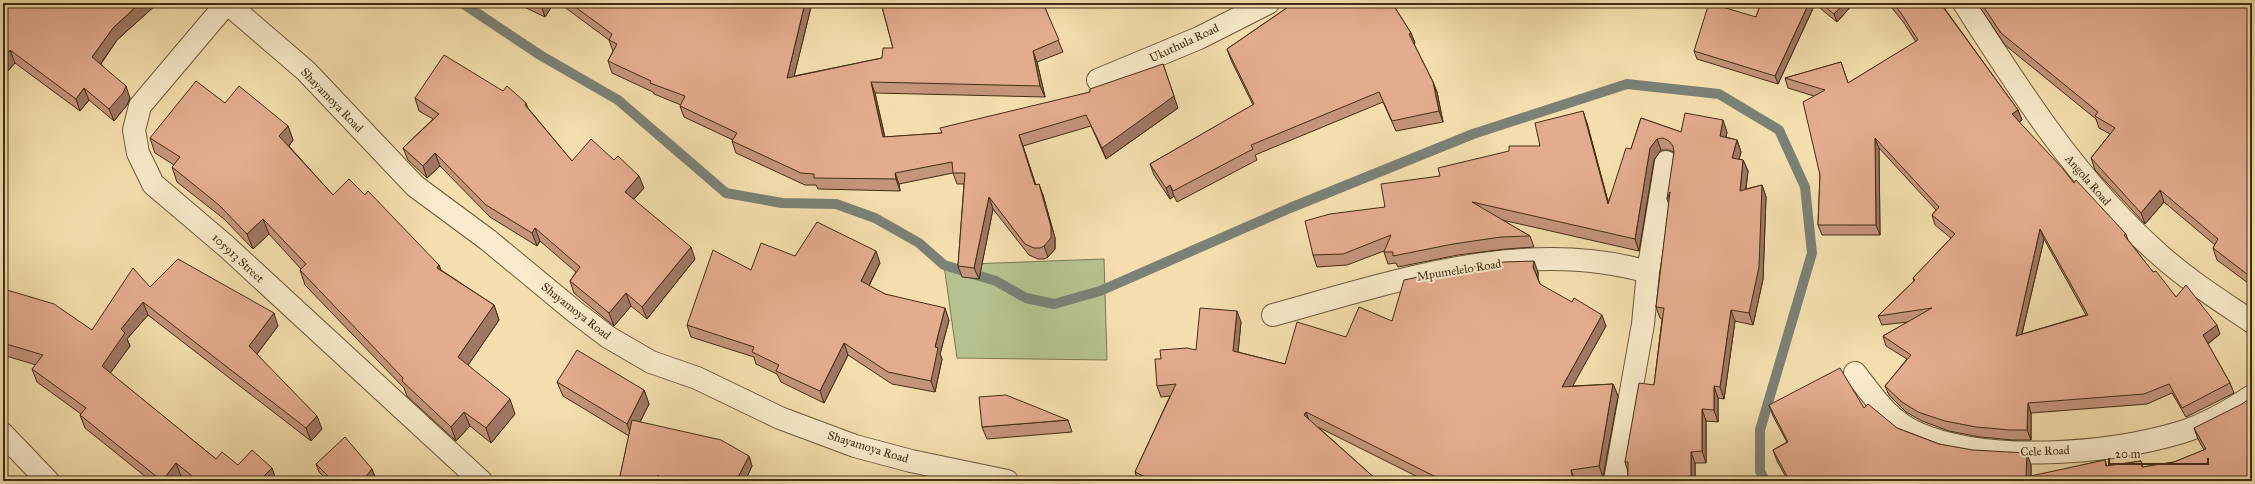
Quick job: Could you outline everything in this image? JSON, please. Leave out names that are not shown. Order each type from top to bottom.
[{"type":"street","name":"105913 Street","points":[[227,3],[140,106],[134,130],[138,152],[153,184],[221,242],[481,481]]},
{"type":"street","name":"Shayamoya Road","points":[[227,3],[306,71],[415,186],[488,240],[608,337],[651,362],[697,378],[780,418],[855,446],[911,461],[1007,481]]},
{"type":"street","name":"Ukuthula Road","points":[[1098,80],[1199,38],[1268,3]]},
{"type":"street","name":"Angola Road","points":[[1964,3],[2064,152],[2098,193],[2161,257],[2252,322]]},
{"type":"street","points":[[1615,481],[1644,324],[1648,272],[1666,162]]},
{"type":"street","name":"Mpumelelo Road","points":[[1273,314],[1399,280],[1474,266],[1545,258],[1602,260],[1648,272]]},
{"type":"street","name":"Cele Road","points":[[1855,373],[1886,414],[1916,433],[1948,443],[2008,452],[2057,452],[2130,445],[2183,431],[2230,410],[2252,396]]},
{"type":"street","points":[[3,434],[48,481]]},
{"type":"green space","points":[[1104,259],[1107,360],[957,358],[944,265]]},
{"type":"building","points":[[3,3],[140,3],[113,28],[92,57],[126,86],[123,93],[109,109],[84,88],[76,99],[10,50],[3,59]]},
{"type":"building","points":[[570,3],[805,3],[787,78],[882,58],[883,48],[893,48],[881,3],[1043,3],[1059,40],[1033,51],[1040,86],[871,82],[883,137],[942,133],[940,128],[1090,92],[1090,89],[1163,64],[1174,96],[1102,148],[1086,115],[1019,135],[1035,185],[1039,184],[1051,227],[1051,238],[1044,246],[1040,248],[1034,248],[1025,244],[989,197],[974,268],[958,266],[965,173],[953,173],[952,162],[895,173],[896,179],[814,178],[814,174],[801,173],[732,141],[737,133],[680,106],[685,96],[650,83],[651,81],[608,61],[617,44],[609,40],[612,34]]},
{"type":"building","points":[[1294,3],[1392,3],[1411,33],[1409,34],[1433,82],[1439,111],[1392,121],[1379,92],[1251,145],[1253,149],[1173,191],[1170,185],[1166,188],[1150,164],[1254,104],[1227,49]]},
{"type":"building","points":[[1709,3],[1756,17],[1761,3],[1809,3],[1775,76],[1694,51]]},
{"type":"building","points":[[1820,3],[1844,3],[1834,14]]},
{"type":"building","points":[[1893,3],[1940,3],[2018,110],[2012,114],[2074,183],[2076,180],[2126,234],[2124,235],[2153,272],[2156,271],[2176,297],[2186,285],[2217,325],[2203,335],[2230,383],[2182,408],[2169,384],[2144,394],[2028,403],[2027,430],[1976,427],[1945,421],[1918,412],[1902,402],[1885,386],[1911,355],[1883,336],[1932,308],[1878,316],[1915,280],[1913,278],[1955,234],[1932,215],[1939,207],[1875,138],[1876,225],[1818,225],[1820,175],[1803,102],[1825,90],[1785,78],[1841,62],[1848,83],[1918,40]],"holes":[[[2040,229],[2088,315],[2016,336]]]},
{"type":"building","points":[[1981,3],[2252,3],[2252,278],[2213,248],[2218,239],[2160,190],[2141,213],[2091,158],[2115,128],[2095,116],[2098,112],[2001,33]]},
{"type":"building","points":[[444,55],[503,91],[507,86],[526,103],[525,105],[572,161],[591,139],[614,160],[618,156],[639,176],[625,192],[691,247],[642,307],[626,293],[609,313],[570,281],[580,267],[535,228],[532,233],[486,205],[435,153],[423,166],[403,148],[439,114],[415,98]]},
{"type":"building","points":[[196,81],[225,103],[239,86],[288,126],[279,136],[333,195],[349,179],[365,195],[368,191],[439,265],[437,268],[494,305],[458,357],[510,399],[486,428],[464,412],[451,427],[402,381],[403,378],[300,270],[306,264],[263,219],[247,234],[219,205],[172,167],[180,157],[150,138]]},
{"type":"building","points":[[1583,111],[1608,204],[1626,148],[1631,149],[1641,118],[1681,132],[1685,113],[1723,120],[1720,136],[1737,140],[1732,158],[1743,160],[1740,191],[1762,185],[1759,267],[1749,313],[1731,310],[1720,387],[1714,386],[1714,410],[1702,409],[1702,451],[1691,452],[1691,481],[1628,481],[1628,462],[1625,462],[1639,383],[1654,385],[1664,308],[1656,307],[1670,192],[1667,199],[1674,152],[1673,146],[1669,141],[1663,138],[1657,139],[1650,148],[1635,239],[1472,202],[1530,236],[1501,237],[1453,244],[1393,256],[1393,252],[1384,252],[1391,235],[1343,254],[1313,255],[1305,221],[1330,214],[1385,207],[1381,184],[1440,176],[1438,168],[1509,151],[1509,146],[1540,146],[1535,123]]},
{"type":"building","points":[[817,222],[876,251],[861,281],[885,294],[945,308],[935,347],[938,348],[931,381],[888,372],[844,343],[820,391],[776,371],[779,365],[752,352],[754,347],[687,325],[713,250],[751,270],[761,243],[795,256]]},
{"type":"building","points":[[178,259],[274,313],[249,346],[317,416],[306,428],[143,302],[121,329],[125,333],[102,366],[216,459],[222,452],[238,465],[252,450],[272,468],[259,481],[198,481],[176,463],[162,481],[80,415],[86,408],[32,369],[43,355],[3,343],[3,302],[7,290],[54,304],[92,330],[133,268],[150,287]]},
{"type":"building","points":[[1534,261],[1533,267],[1540,284],[1572,302],[1574,298],[1602,315],[1562,387],[1613,384],[1599,466],[1571,470],[1573,481],[1444,481],[1306,412],[1304,415],[1378,481],[1154,481],[1135,472],[1176,384],[1157,386],[1155,359],[1161,359],[1160,350],[1187,348],[1196,350],[1200,308],[1237,311],[1233,351],[1285,364],[1297,322],[1346,337],[1359,307],[1392,321],[1404,280],[1457,269],[1504,262]]},
{"type":"building","points":[[577,350],[644,390],[627,424],[557,382]]},
{"type":"building","points":[[1840,368],[1864,408],[1868,404],[1897,428],[1939,444],[1973,450],[2027,453],[2026,477],[2105,460],[2106,466],[2141,461],[2142,467],[2174,462],[2206,449],[2194,428],[2242,404],[2252,397],[2252,481],[1792,481],[1787,476],[1773,450],[1788,442],[1769,405]]},
{"type":"building","points":[[1006,395],[1068,420],[982,427],[979,397]]},
{"type":"building","points":[[632,420],[721,440],[749,456],[736,481],[664,481],[658,475],[657,481],[619,481]]},
{"type":"building","points":[[345,437],[372,469],[362,481],[333,481],[316,464]]},
{"type":"waterway","points":[[462,3],[540,55],[618,100],[726,193],[782,203],[836,204],[875,218],[919,243],[944,265],[996,281],[1026,298],[1054,304],[1100,291],[1290,208],[1473,134],[1627,84],[1719,94],[1779,130],[1805,187],[1812,253],[1760,430],[1760,471],[1765,481]]}]
